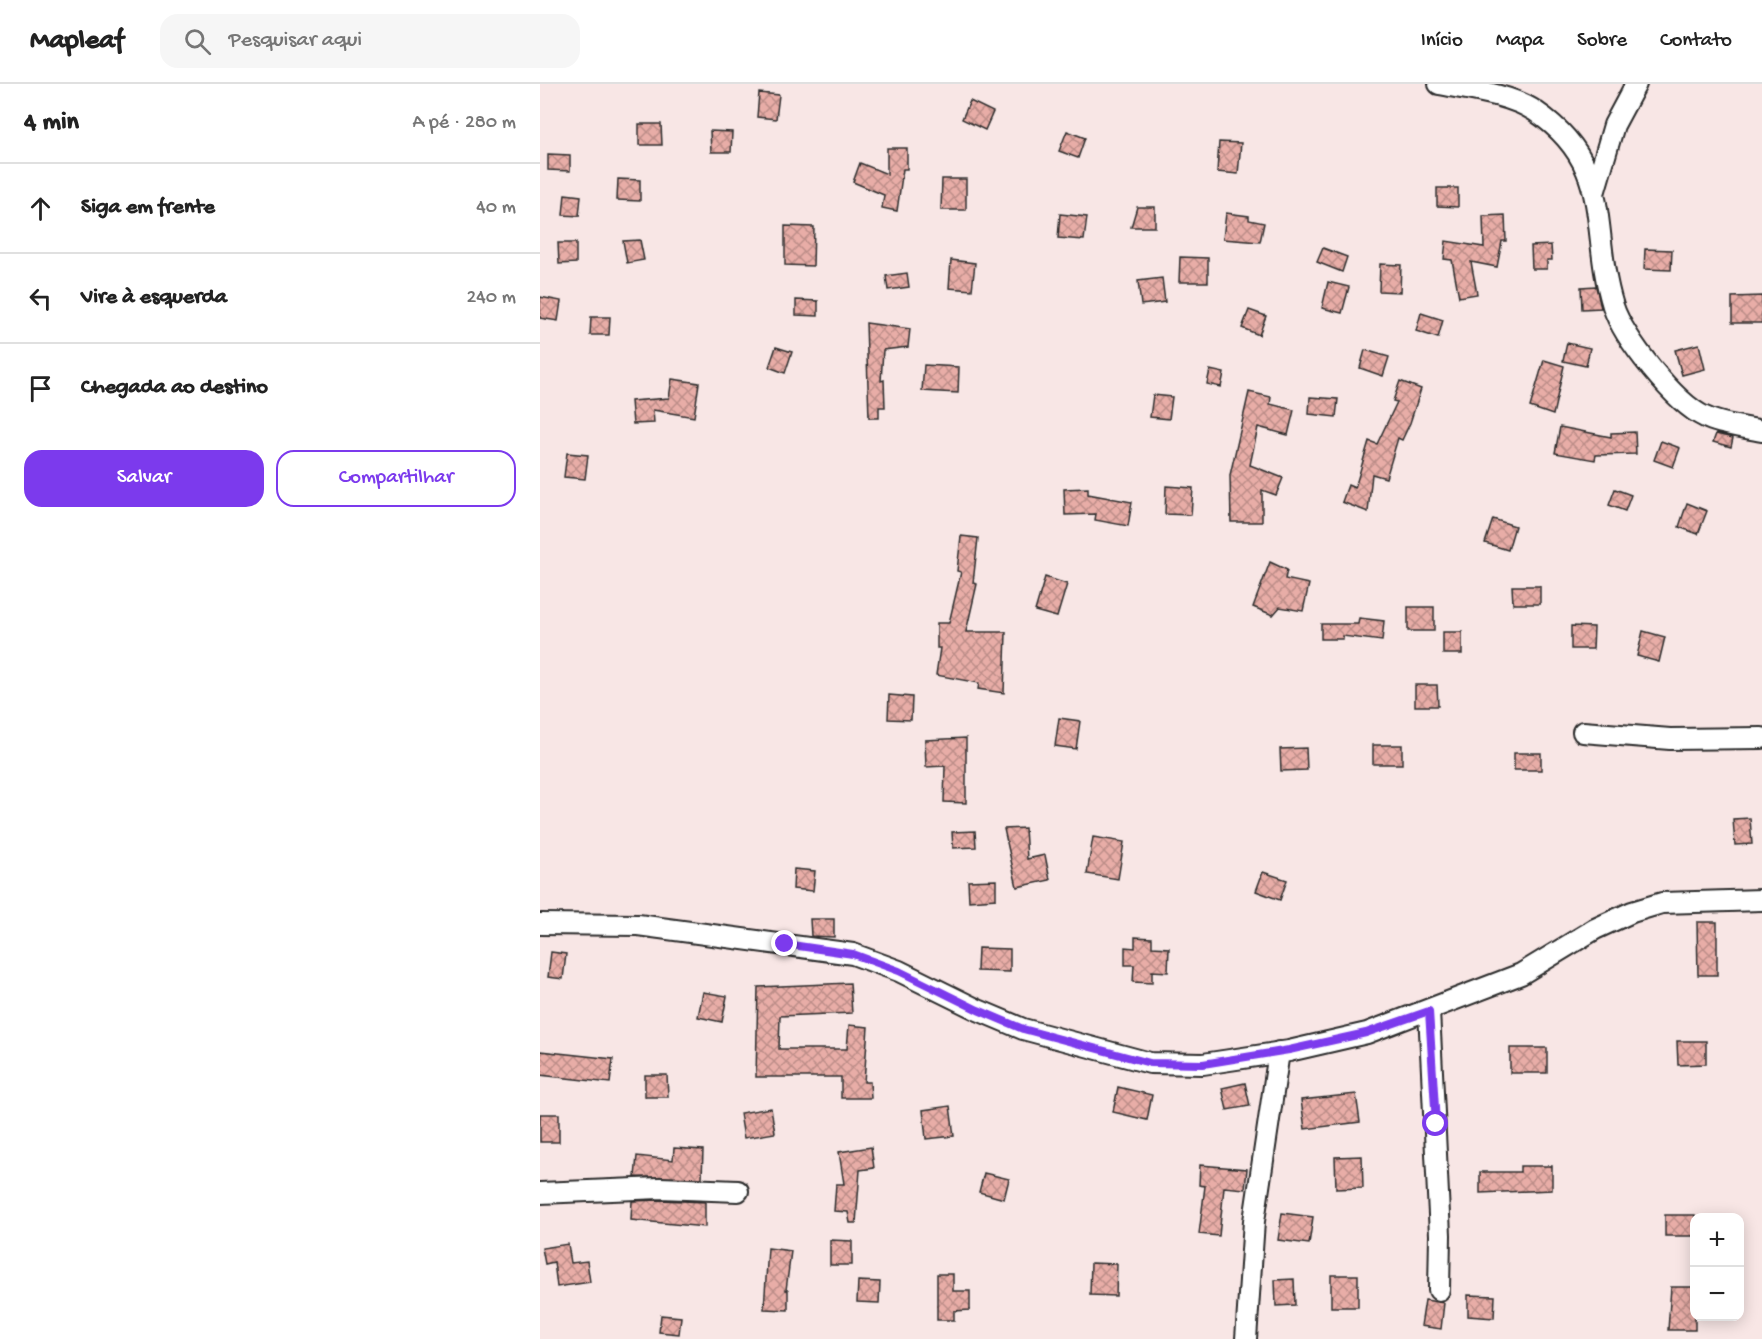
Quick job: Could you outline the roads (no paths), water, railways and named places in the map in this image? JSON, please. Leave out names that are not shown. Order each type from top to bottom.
[{"type":"street","points":[[1439,84],[1491,94],[1534,110],[1563,134],[1583,164],[1596,190],[1603,255],[1614,309],[1638,348],[1661,381],[1681,402],[1705,417],[1762,431]]},
{"type":"street","points":[[1596,190],[1614,125],[1636,84]]},
{"type":"street","points":[[1583,732],[1670,739],[1762,738]]},
{"type":"street","points":[[540,924],[638,925],[853,954],[899,971],[978,1010],[1023,1029],[1150,1063],[1203,1064],[1279,1052],[1366,1033],[1429,1011],[1521,974],[1595,929],[1632,912],[1662,903],[1762,900]]},
{"type":"street","points":[[1429,1011],[1440,1235],[1439,1290]]},
{"type":"street","points":[[1246,1339],[1254,1221],[1279,1052]]},
{"type":"street","points":[[540,1192],[660,1188],[738,1191]]}]
